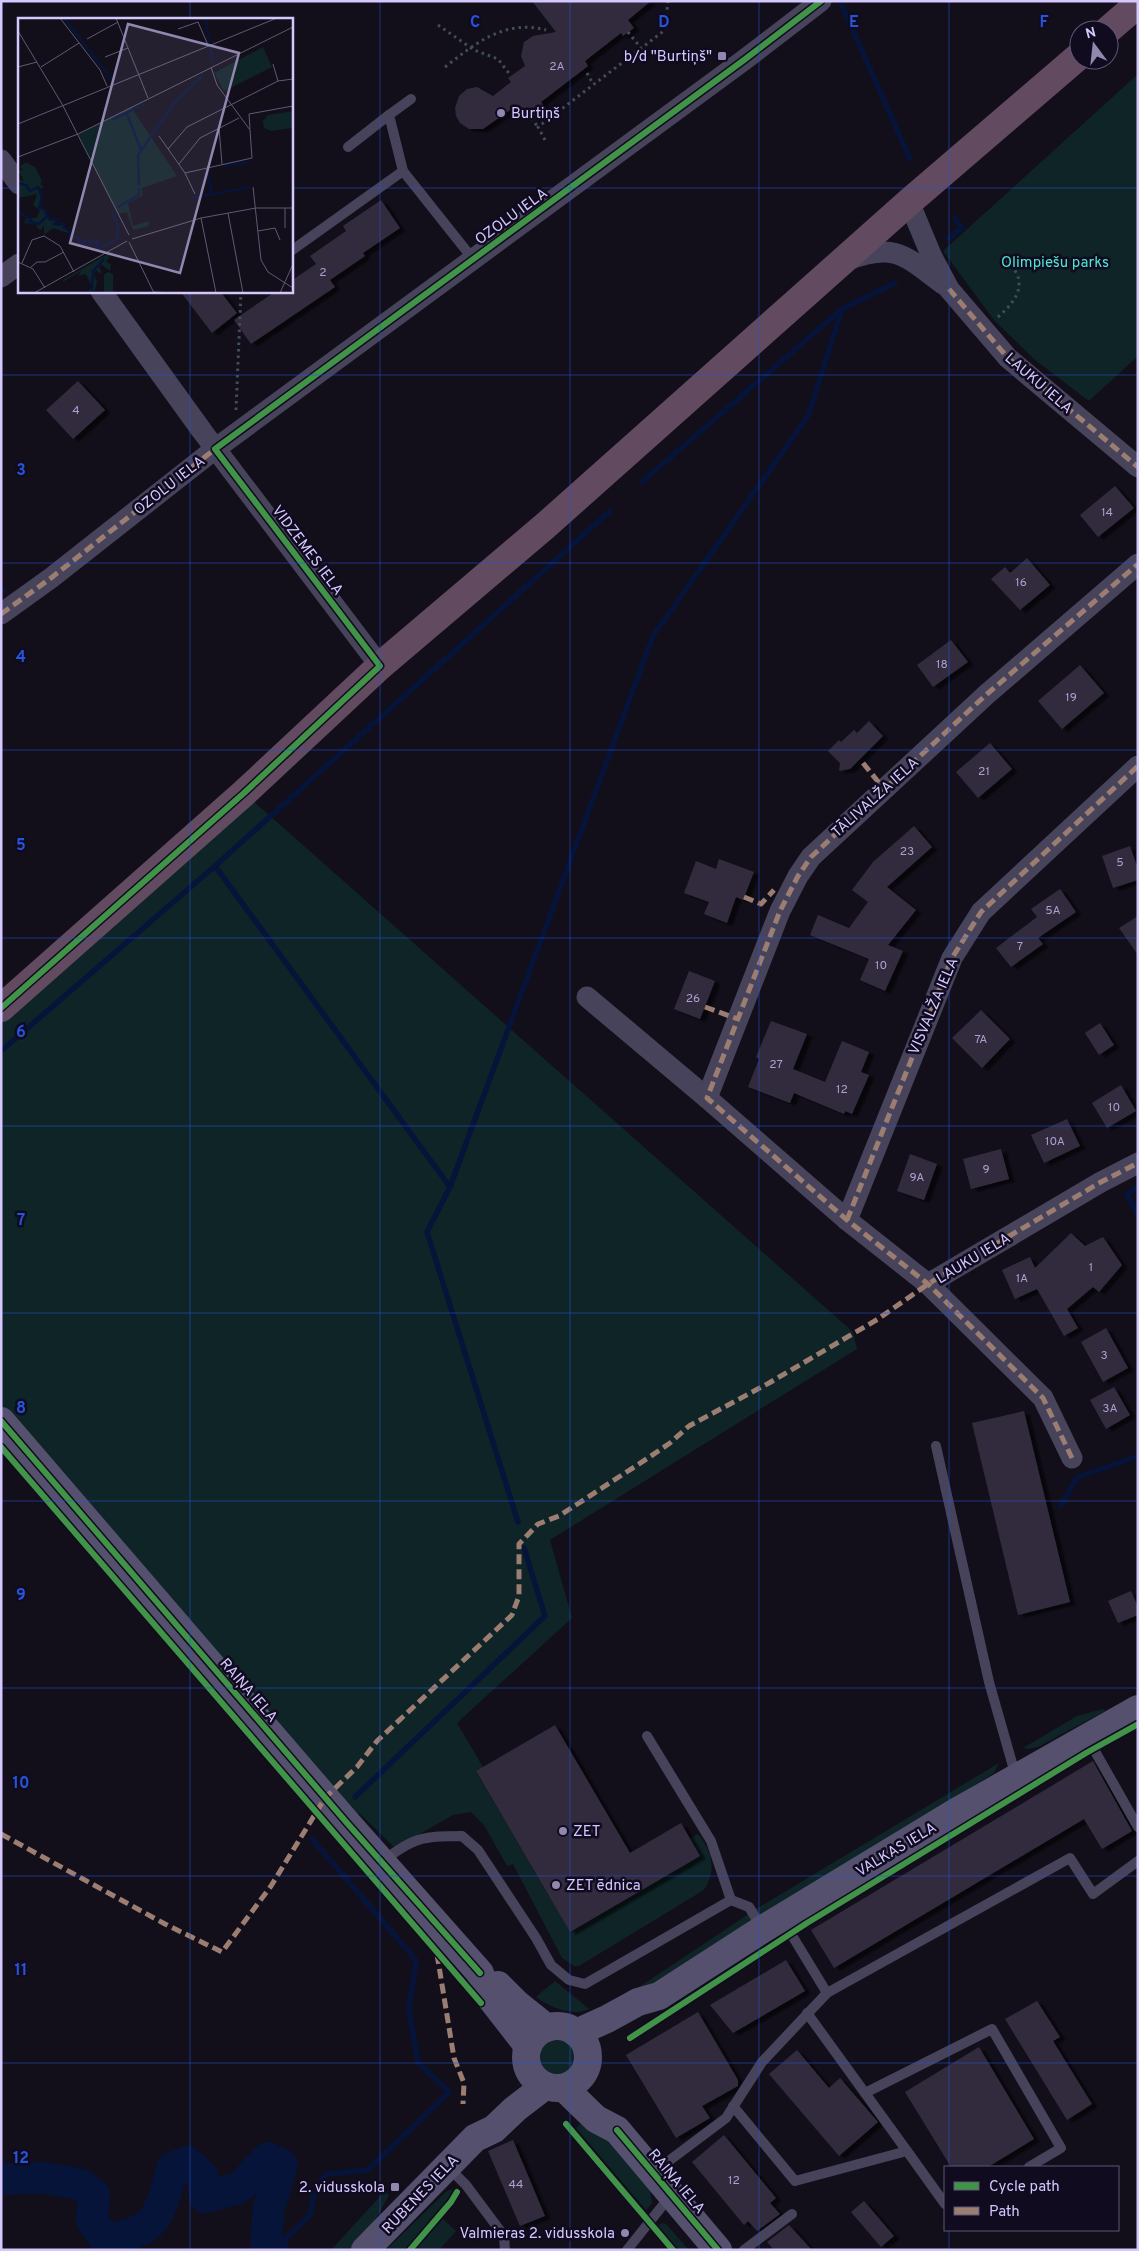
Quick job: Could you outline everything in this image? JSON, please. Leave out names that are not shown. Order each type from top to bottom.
[{"type":"highway","points":[[1119,20],[1138,4]]},
{"type":"highway","points":[[1,1008],[244,793],[380,666],[545,526],[844,262],[909,202],[1069,65]]},
{"type":"street","name":"OZOLU IELA","points":[[1,614],[51,578],[215,449],[473,260],[819,2]]},
{"type":"street","points":[[1,160],[18,183]]},
{"type":"street","points":[[909,202],[932,257],[949,289]]},
{"type":"street","points":[[844,262],[879,251],[891,252],[913,261],[949,289]]},
{"type":"street","points":[[1,277],[18,265]]},
{"type":"street","name":"LAUKU IELA","points":[[949,289],[1015,364],[1138,467]]},
{"type":"street","name":"VIDZEMES IELA","points":[[102,292],[215,449],[380,666]]},
{"type":"street","name":"TĀLIVALŽA IELA","points":[[707,1098],[780,911],[798,876],[811,857],[988,694],[1138,564]]},
{"type":"street","name":"VISVALŽA IELA","points":[[847,1220],[952,958],[971,927],[981,912],[1138,766]]},
{"type":"street","points":[[587,997],[847,1220],[928,1284]]},
{"type":"street","name":"LAUKU IELA","points":[[1072,1458],[1043,1398],[928,1284],[1101,1182],[1138,1163]]},
{"type":"street","name":"RAIŅA IELA","points":[[1,1420],[480,1973],[492,1978],[517,2004],[557,2059],[612,2115],[617,2130],[718,2250]]},
{"type":"street","name":"VALKAS IELA","points":[[659,1996],[772,1924],[1016,1778],[1138,1709]]},
{"type":"street","name":"RUBENES IELA","points":[[365,2250],[446,2165],[475,2138],[494,2129],[515,2109],[557,2059],[649,2010],[659,1996]]},
{"type":"lane","points":[[348,147],[410,99]]},
{"type":"lane","points":[[389,115],[403,171],[473,260]]},
{"type":"lane","points":[[292,251],[403,171]]},
{"type":"lane","points":[[936,1446],[989,1682],[1016,1778]]},
{"type":"lane","points":[[647,1736],[711,1841],[731,1900]]},
{"type":"lane","points":[[1087,1737],[1138,1827]]},
{"type":"lane","points":[[382,1862],[400,1848],[428,1836],[462,1836],[478,1850],[536,1938],[551,1965],[569,1980],[585,1984],[731,1900],[749,1906],[772,1924],[827,1992]]},
{"type":"lane","points":[[653,2173],[726,2118],[762,2062],[827,1992],[1070,1858],[1093,1894],[1138,1861]]},
{"type":"lane","points":[[807,2014],[944,2203]]},
{"type":"lane","points":[[865,2093],[992,2029],[1061,2148],[1031,2166]]},
{"type":"lane","points":[[734,2106],[794,2181],[907,2151]]},
{"type":"lane","points":[[446,2165],[466,2185],[504,2236],[505,2250]]},
{"type":"lane","points":[[627,2250],[672,2194]]},
{"type":"lane","points":[[744,2250],[792,2214]]},
{"type":"path","points":[[538,127],[665,30],[668,1]]},
{"type":"path","points":[[438,25],[471,48],[498,59],[511,76]]},
{"type":"path","points":[[445,67],[493,33],[511,28],[534,26],[546,30]]},
{"type":"path","points":[[628,32],[641,48]]},
{"type":"path","points":[[586,73],[593,84]]},
{"type":"path","points":[[527,113],[545,140]]},
{"type":"path","points":[[983,328],[1008,308],[1017,296],[1018,273],[1010,263],[1000,256]]},
{"type":"path","points":[[235,418],[241,292]]},
{"type":"green space","name":"Olimpiešu parks","points":[[1138,74],[1138,356],[1089,401],[1035,360],[994,320],[943,251]]},
{"type":"green space","points":[[244,793],[853,1332],[857,1349],[550,1540],[572,1618],[457,1723],[483,1767],[476,1772],[570,1932],[700,1856],[690,1838],[698,1834],[707,1847],[712,1868],[711,1876],[704,1890],[579,1966],[574,1966],[562,1958],[513,1864],[507,1866],[484,1825],[471,1812],[453,1815],[395,1848],[359,1813],[347,1823],[1,1421],[1,1009]]},
{"type":"green space","points":[[1103,1709],[1105,1711],[1038,1747],[1023,1748],[1077,1716]]},
{"type":"green space","points":[[999,1763],[994,1773],[643,1989],[615,2003],[756,1909]]},
{"type":"green space","points":[[555,1981],[589,2009],[576,2012],[562,2010],[536,1997]]},
{"type":"green space","points":[[557,2037],[568,2040],[574,2046],[577,2057],[574,2068],[568,2074],[557,2077],[546,2074],[540,2068],[537,2057],[540,2046],[546,2040]]},
{"type":"green space","points":[[589,2116],[650,2190],[652,2203],[646,2210],[576,2128]]},
{"type":"green space","points":[[448,2190],[453,2190],[434,2220],[405,2250],[386,2250]]},
{"type":"green space","points":[[385,2191],[389,2195],[368,2234],[353,2250],[331,2250]]},
{"type":"green space","points":[[443,2219],[456,2231],[439,2250],[415,2250]]},
{"type":"green space","points":[[662,2223],[666,2224],[689,2250],[679,2250],[658,2226]]},
{"type":"building","points":[[532,1],[651,1],[628,20],[634,28],[623,36],[621,33],[585,61],[588,66],[541,102],[546,109],[534,116],[530,111],[524,115],[517,105],[483,129],[469,129],[460,123],[456,116],[455,108],[459,96],[467,89],[477,87],[493,96],[511,82],[508,78],[525,66],[521,56],[524,42],[533,36],[556,32]]},
{"type":"building","points":[[381,200],[400,228],[363,253],[365,256],[330,280],[335,287],[251,344],[234,320],[275,292],[292,292],[292,280],[316,264],[310,256],[346,231],[343,226]]},
{"type":"building","points":[[181,292],[221,292],[237,313],[212,333]]},
{"type":"building","points":[[78,381],[105,410],[73,439],[46,410]]},
{"type":"building","points":[[1115,486],[1134,508],[1098,537],[1080,515]]},
{"type":"building","points":[[1027,558],[1050,585],[1020,610],[991,579],[1005,567],[1010,573]]},
{"type":"building","points":[[951,640],[968,662],[933,687],[917,665]]},
{"type":"building","points":[[1080,665],[1104,693],[1062,729],[1038,701]]},
{"type":"building","points":[[869,721],[883,736],[850,769],[839,771],[840,763],[828,751],[839,740],[841,742],[854,730],[857,733]]},
{"type":"building","points":[[990,743],[1012,769],[978,798],[956,772]]},
{"type":"building","points":[[914,826],[932,847],[887,887],[916,910],[888,945],[903,951],[885,991],[860,980],[869,959],[810,935],[818,915],[849,928],[868,902],[852,890],[873,862]]},
{"type":"building","points":[[1130,846],[1138,869],[1138,880],[1113,888],[1102,856]]},
{"type":"building","points":[[719,859],[754,872],[743,900],[736,897],[727,923],[704,914],[709,902],[684,893],[696,861],[716,869]]},
{"type":"building","points":[[1060,889],[1076,912],[1038,938],[1043,944],[1011,967],[996,948],[1037,917],[1031,909]]},
{"type":"building","points":[[1138,916],[1138,955],[1119,928]]},
{"type":"building","points":[[689,971],[715,981],[700,1019],[674,1009]]},
{"type":"building","points":[[981,1010],[1010,1039],[982,1068],[952,1038]]},
{"type":"building","points":[[771,1021],[807,1034],[793,1069],[825,1082],[842,1041],[869,1052],[861,1072],[869,1075],[852,1114],[845,1111],[844,1114],[794,1093],[790,1103],[748,1087],[759,1059],[756,1057]]},
{"type":"building","points":[[1100,1023],[1114,1045],[1099,1055],[1085,1033]]},
{"type":"building","points":[[1121,1085],[1136,1111],[1107,1128],[1092,1103]]},
{"type":"building","points":[[1067,1119],[1080,1146],[1044,1163],[1031,1135]]},
{"type":"building","points":[[1001,1149],[1009,1179],[971,1189],[963,1159]]},
{"type":"building","points":[[910,1154],[937,1164],[924,1200],[897,1191]]},
{"type":"building","points":[[1071,1233],[1085,1246],[1103,1237],[1122,1265],[1099,1292],[1093,1287],[1067,1309],[1078,1328],[1064,1336],[1037,1289],[1015,1299],[1002,1270],[1030,1257],[1035,1268]]},
{"type":"building","points":[[1106,1328],[1128,1368],[1103,1382],[1081,1342]]},
{"type":"building","points":[[1114,1387],[1130,1415],[1106,1429],[1090,1400]]},
{"type":"building","points":[[1024,1411],[1070,1602],[1018,1615],[972,1423]]},
{"type":"building","points":[[1131,1591],[1138,1607],[1138,1615],[1118,1623],[1108,1601]]},
{"type":"building","name":"ZET","points":[[555,1725],[630,1853],[681,1823],[700,1856],[570,1932],[476,1771]]},
{"type":"building","points":[[1093,1761],[1132,1831],[1102,1849],[1084,1819],[834,1968],[811,1930]]},
{"type":"building","points":[[786,1960],[805,1991],[733,2033],[710,2005]]},
{"type":"building","points":[[1037,2001],[1060,2037],[1053,2041],[1092,2104],[1067,2120],[1005,2019]]},
{"type":"building","points":[[698,2012],[738,2080],[738,2086],[702,2106],[710,2118],[676,2138],[626,2055]]},
{"type":"building","points":[[979,2047],[1034,2139],[990,2166],[950,2166],[905,2092]]},
{"type":"building","points":[[797,2050],[829,2088],[840,2078],[878,2122],[839,2156],[769,2074]]},
{"type":"building","points":[[724,2135],[776,2198],[770,2203],[780,2214],[757,2231],[748,2221],[744,2225],[692,2162]]},
{"type":"building","points":[[513,2140],[545,2216],[520,2226],[488,2151]]},
{"type":"building","points":[[864,2201],[894,2236],[881,2247],[851,2212]]},
{"type":"building","points":[[789,2225],[812,2250],[774,2250],[767,2242]]},
{"type":"waterway","points":[[840,1],[910,159]]},
{"type":"waterway","points":[[949,238],[962,228],[955,218]]},
{"type":"waterway","points":[[642,482],[842,309],[895,283]]},
{"type":"waterway","points":[[518,1522],[427,1232],[450,1187],[653,636],[808,416],[842,309]]},
{"type":"waterway","points":[[1,1051],[215,866],[609,512]]},
{"type":"waterway","points":[[215,866],[450,1187]]},
{"type":"waterway","points":[[1138,1187],[1127,1194],[1138,1215]]},
{"type":"waterway","points":[[1061,1505],[1078,1477],[1138,1456]]},
{"type":"waterway","points":[[355,1797],[545,1616],[524,1548]]},
{"type":"waterway","points":[[274,2250],[310,2215],[314,2193],[326,2174],[368,2170],[449,2092],[418,2062],[409,2009],[416,1960],[312,1839]]},
{"type":"waterway","points":[[1,2179],[44,2178],[80,2184],[94,2194],[92,2220],[106,2241],[136,2232],[150,2223],[161,2205],[172,2168],[187,2162],[203,2177],[205,2197],[239,2188],[268,2158],[282,2165],[269,2208],[266,2243],[273,2250]]},
{"type":"marked path","points":[[949,289],[1008,358],[1138,467]]},
{"type":"marked path","points":[[1,614],[51,578],[215,449]]},
{"type":"marked path","points":[[1072,1458],[1043,1398],[928,1284],[847,1220],[707,1098],[780,911],[798,876],[811,857],[987,694],[1138,564]]},
{"type":"marked path","points":[[863,763],[884,789]]},
{"type":"marked path","points":[[847,1220],[952,958],[981,912],[1138,766]]},
{"type":"marked path","points":[[744,897],[761,904],[774,890]]},
{"type":"marked path","points":[[705,1007],[738,1019]]},
{"type":"marked path","points":[[1,1834],[165,1924],[222,1952],[271,1886],[325,1798],[357,1767],[377,1741],[512,1615],[519,1596],[519,1544],[538,1524],[559,1516],[670,1443],[689,1426],[769,1383],[878,1319],[928,1284],[1101,1182],[1138,1163]]},
{"type":"marked path","points":[[437,1954],[454,2058],[464,2083],[463,2104]]},
{"type":"cycle path","points":[[1,1008],[244,793],[380,666],[215,449],[744,60],[821,1]]},
{"type":"cycle path","points":[[1,1421],[347,1823],[480,1973]]},
{"type":"cycle path","points":[[1,1447],[481,2003]]},
{"type":"cycle path","points":[[630,2038],[807,1923],[1086,1753],[1138,1724]]},
{"type":"cycle path","points":[[566,2124],[673,2250]]},
{"type":"cycle path","points":[[617,2130],[718,2250]]},
{"type":"cycle path","points":[[410,2250],[451,2202],[457,2192]]},
{"type":"place","name":"b/d \"Burtiņš\"","points":[[722,56]]},
{"type":"place","name":"Burtiņš","points":[[501,113]]},
{"type":"place","name":"ZET","points":[[563,1831]]},
{"type":"place","name":"ZET ēdnica","points":[[556,1885]]},
{"type":"place","name":"2. vidusskola","points":[[395,2187]]},
{"type":"place","name":"Valmieras 2. vidusskola","points":[[625,2233]]}]
